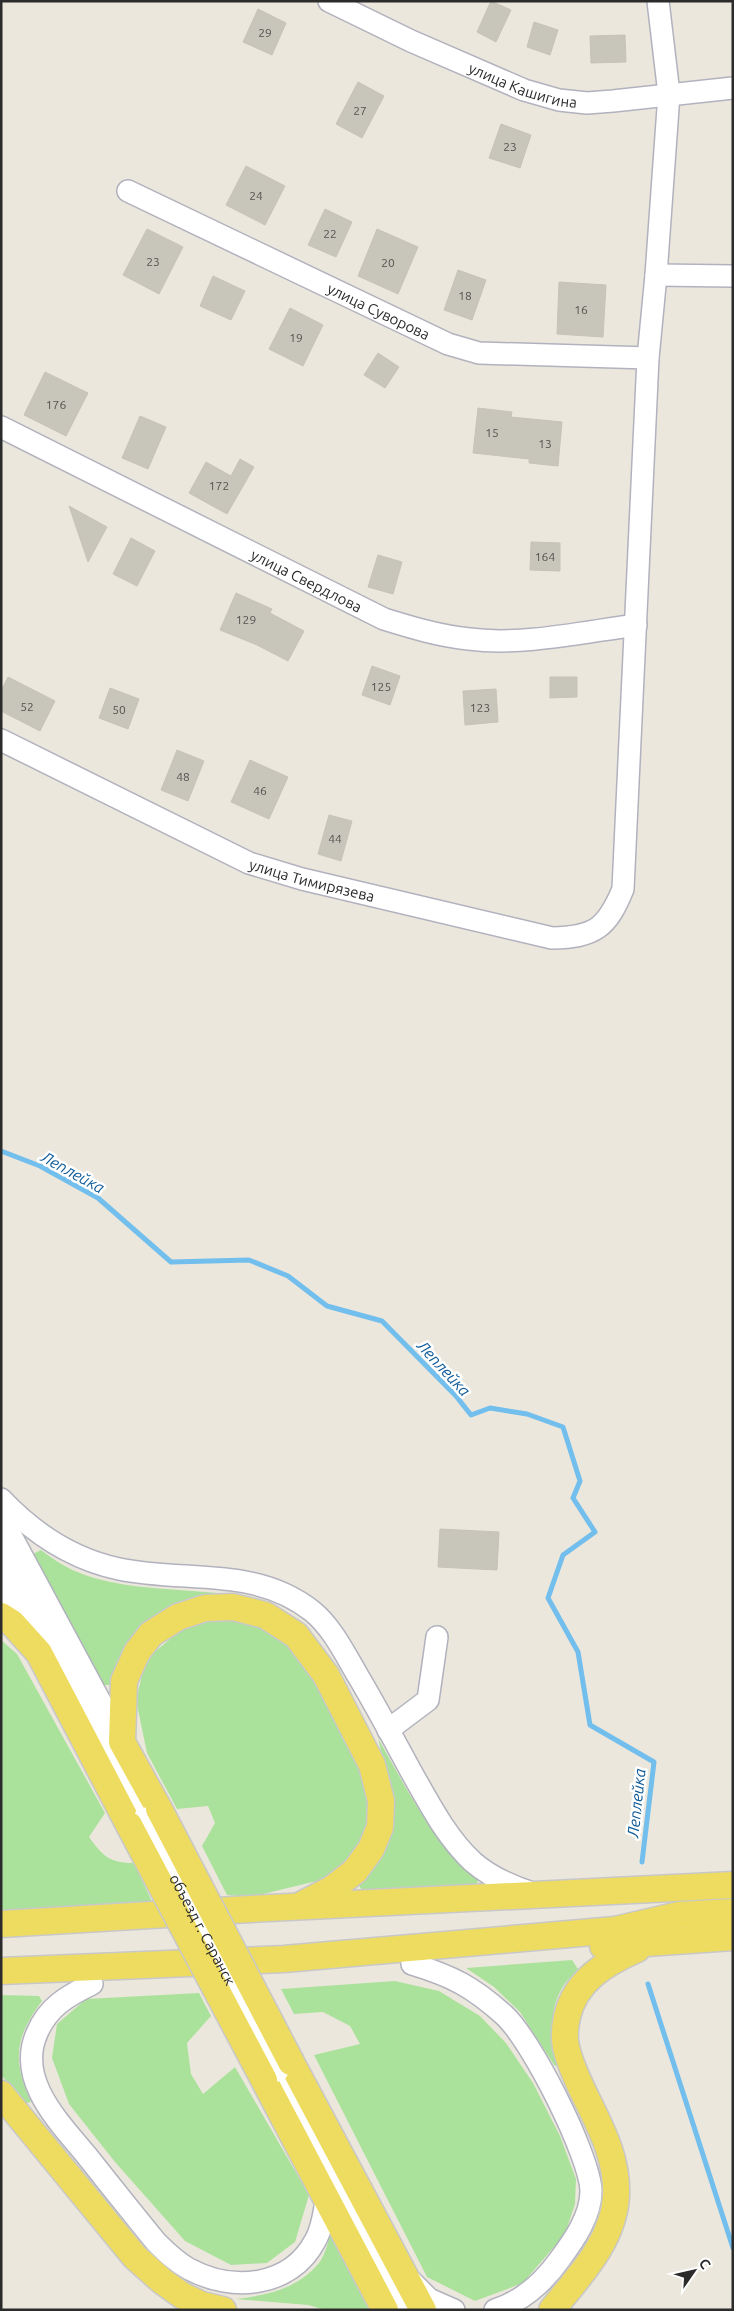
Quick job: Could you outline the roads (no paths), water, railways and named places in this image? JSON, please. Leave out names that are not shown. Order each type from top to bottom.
[{"type":"main road","points":[[144,1817],[122,1742],[124,1681],[137,1652],[151,1634],[178,1617],[206,1608],[233,1607],[265,1615],[296,1635],[326,1675],[372,1765],[381,1801],[380,1827],[371,1849],[355,1871],[332,1889],[296,1907]]},
{"type":"main road","points":[[1,1616],[12,1623],[39,1653],[144,1817],[278,2071],[406,2277],[423,2310]]},
{"type":"main road","points":[[1,1924],[733,1885]]},
{"type":"main road","points":[[1,1941],[262,1923],[610,1907],[679,1915],[733,1912]]},
{"type":"main road","points":[[1,1971],[284,1959],[615,1930],[679,1915]]},
{"type":"main road","points":[[1,1985],[185,1980],[412,1964],[653,1942],[733,1937]]},
{"type":"main road","points":[[552,2310],[601,2245],[611,2224],[616,2196],[613,2160],[599,2122],[578,2078],[566,2046],[565,2026],[570,2005],[580,1987],[600,1968],[653,1942]]},
{"type":"main road","points":[[278,2071],[326,2201],[385,2310]]},
{"type":"main road","points":[[1,2094],[135,2257],[162,2281],[183,2296],[223,2310]]},
{"type":"street","name":"улица Кашигина","points":[[329,1],[411,42],[524,90],[550,98],[588,103],[733,88]]},
{"type":"street","name":"улица Тимирязева","points":[[1,740],[249,863],[302,879],[552,938],[576,937],[598,929],[614,911],[622,889],[648,358],[669,94],[658,1]]},
{"type":"street","name":"улица Суворова","points":[[128,192],[448,344],[479,353],[648,358]]},
{"type":"street","points":[[656,275],[733,276]]},
{"type":"street","name":"улица Свердлова","points":[[1,427],[384,619],[424,632],[471,640],[514,640],[636,625]]},
{"type":"street","points":[[1,1499],[18,1517],[47,1540],[73,1555],[94,1563],[120,1570],[230,1578],[273,1589],[290,1597],[313,1612],[323,1623],[352,1665],[429,1804],[451,1836],[472,1861],[490,1875],[514,1887],[540,1896]]},
{"type":"street","points":[[1,1516],[122,1742]]},
{"type":"street","points":[[1,1551],[144,1817]]},
{"type":"street","points":[[1,1583],[39,1653]]},
{"type":"street","points":[[388,1730],[428,1700],[437,1637]]},
{"type":"street","points":[[412,1964],[445,1974],[476,1991],[506,2017],[527,2045],[563,2110],[585,2162],[591,2192],[586,2217],[573,2242],[536,2288],[513,2304],[496,2310]]},
{"type":"street","points":[[92,1984],[69,1995],[51,2008],[33,2042],[30,2058],[33,2075],[52,2113],[156,2242],[173,2258],[189,2269],[212,2279],[238,2284],[261,2282],[283,2274],[303,2258],[315,2241],[322,2223],[326,2201]]},
{"type":"street","points":[[278,2071],[405,2310]]},
{"type":"street","points":[[406,2277],[429,2299],[454,2310]]},
{"type":"waterway","name":"Леплейка","points":[[1,1151],[40,1166],[98,1198],[171,1262],[249,1260],[288,1276],[327,1306],[382,1321],[456,1396],[471,1415],[490,1408],[527,1414],[563,1427],[580,1481],[573,1498],[595,1532],[563,1555],[548,1598],[578,1652],[590,1725],[654,1762],[642,1862]]},
{"type":"waterway","name":"Леплейка","points":[[648,1984],[733,2248]]}]
